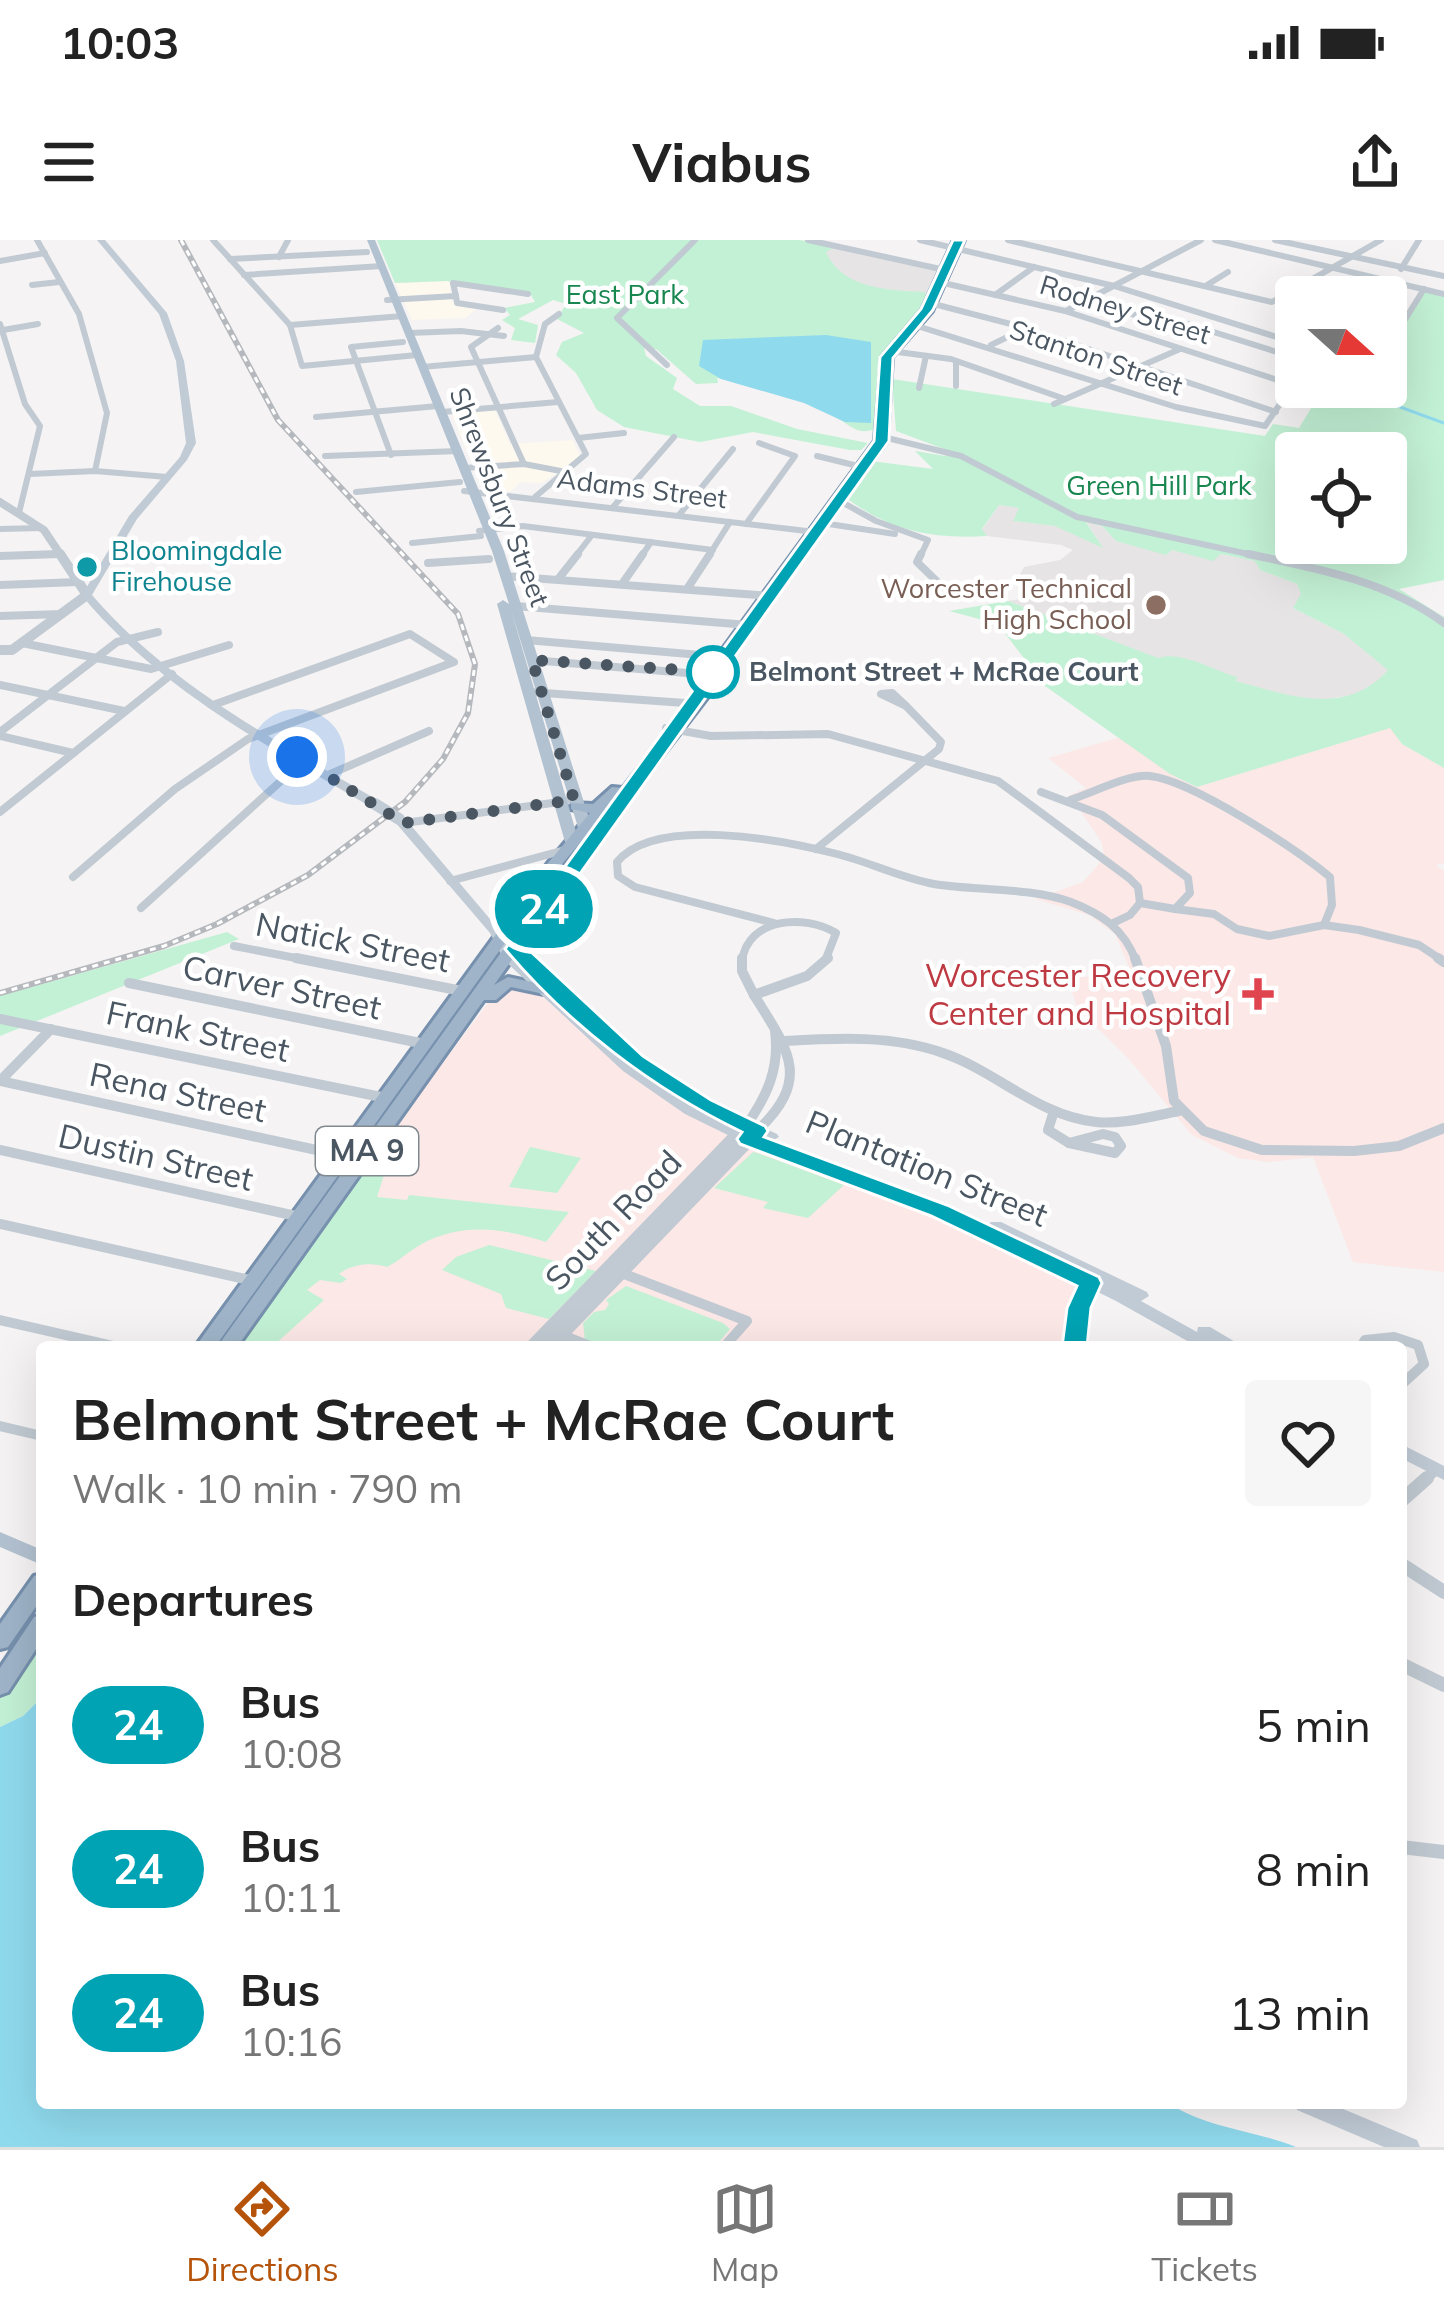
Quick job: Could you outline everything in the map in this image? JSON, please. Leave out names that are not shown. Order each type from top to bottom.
[{"type":"highway","points":[[883,436],[885,367],[890,351],[930,303],[957,244]]},
{"type":"highway","name":"MA 9","points":[[583,838],[671,730],[883,436]]},
{"type":"highway","name":"MA 9","points":[[230,1341],[425,1072],[606,804],[671,730],[685,703],[711,675]]},
{"type":"highway","points":[[583,838],[570,807],[595,809],[606,804]]},
{"type":"highway","name":"MA 9","points":[[209,1341],[462,991],[508,948]]},
{"type":"highway","points":[[425,1072],[442,1062],[501,985],[518,982],[544,989]]},
{"type":"highway","points":[[5,1634],[36,1590]]},
{"type":"highway","points":[[0,1686],[36,1633]]},
{"type":"main road","points":[[87,595],[134,518],[191,443],[180,362],[161,310],[101,240]]},
{"type":"main road","name":"Shrewsbury Street","points":[[367,244],[483,532],[506,576],[532,660],[536,692]]},
{"type":"main road","name":"Shrewsbury Street","points":[[483,532],[570,807]]},
{"type":"main road","points":[[77,580],[99,575]]},
{"type":"main road","name":"Plantation Street","points":[[87,595],[167,670],[213,705],[402,821],[544,989],[649,1085],[747,1132],[971,1214],[1219,1341]]},
{"type":"main road","name":"Plantation Street","points":[[508,948],[636,1061],[747,1132]]},
{"type":"main road","name":"Plantation Street","points":[[1095,1279],[1200,1341]]},
{"type":"main road","points":[[1407,1453],[1440,1472]]},
{"type":"main road","points":[[0,1539],[36,1555]]},
{"type":"main road","points":[[1351,2112],[1409,2147]]},
{"type":"street","points":[[37,240],[79,314],[107,413],[95,471]]},
{"type":"street","points":[[212,240],[290,325],[302,366],[536,357]]},
{"type":"street","points":[[279,256],[288,240]]},
{"type":"street","points":[[668,365],[617,318],[695,240]]},
{"type":"street","points":[[808,240],[945,270]]},
{"type":"street","points":[[920,240],[957,244],[1114,286],[1275,336]]},
{"type":"street","points":[[1008,240],[1272,302],[1381,240]]},
{"type":"street","points":[[1048,249],[1056,240]]},
{"type":"street","points":[[1066,311],[1202,240]]},
{"type":"street","points":[[1215,240],[1444,294]]},
{"type":"street","points":[[1275,240],[1444,277]]},
{"type":"street","points":[[1400,269],[1419,240]]},
{"type":"street","points":[[1269,253],[1289,241]]},
{"type":"street","points":[[230,260],[367,244]]},
{"type":"street","points":[[0,261],[45,253]]},
{"type":"street","points":[[32,266],[49,264]]},
{"type":"street","points":[[244,275],[377,266]]},
{"type":"street","points":[[995,295],[1034,267]]},
{"type":"street","points":[[1207,285],[1228,272]]},
{"type":"street","points":[[32,285],[59,282]]},
{"type":"street","name":"Rodney Street","points":[[939,282],[1066,311],[1275,380]]},
{"type":"street","points":[[502,310],[457,303],[453,283],[528,294]]},
{"type":"street","points":[[1407,316],[1424,289]]},
{"type":"street","points":[[391,299],[456,296]]},
{"type":"street","points":[[1084,301],[1146,318]]},
{"type":"street","points":[[930,303],[1026,328],[1276,412],[1279,408]]},
{"type":"street","points":[[535,497],[585,456],[536,357],[545,324],[559,314]]},
{"type":"street","points":[[290,325],[398,316]]},
{"type":"street","points":[[1166,317],[1275,351]]},
{"type":"street","points":[[1214,332],[1235,323]]},
{"type":"street","points":[[19,514],[40,426],[25,411],[2,331],[38,324]]},
{"type":"street","name":"Stanton Street","points":[[914,325],[992,345],[1202,416],[1265,426],[1276,412]]},
{"type":"street","points":[[992,345],[1026,328]]},
{"type":"street","points":[[391,455],[352,347],[501,332]]},
{"type":"street","points":[[488,334],[470,347],[524,464]]},
{"type":"street","points":[[1054,404],[1180,349]]},
{"type":"street","points":[[890,351],[956,361],[1065,399]]},
{"type":"street","points":[[919,388],[926,356]]},
{"type":"street","points":[[956,361],[956,386]]},
{"type":"street","points":[[316,417],[558,402]]},
{"type":"street","points":[[578,438],[624,433]]},
{"type":"street","points":[[883,436],[967,458],[1028,497],[1078,517],[1380,586],[1420,604],[1444,623]]},
{"type":"street","points":[[613,507],[674,437]]},
{"type":"street","points":[[746,524],[795,456],[759,443]]},
{"type":"street","points":[[680,515],[733,449]]},
{"type":"street","points":[[325,456],[452,451]]},
{"type":"street","points":[[818,456],[862,466]]},
{"type":"street","points":[[356,492],[465,483],[524,464],[566,472]]},
{"type":"street","points":[[30,474],[95,471],[167,477]]},
{"type":"street","name":"Adams Street","points":[[465,483],[535,497],[746,524],[911,534]]},
{"type":"street","points":[[838,500],[928,540],[916,556],[920,568],[954,598]]},
{"type":"street","name":"Plantation Street","points":[[0,503],[42,528],[87,595]]},
{"type":"street","points":[[687,589],[730,522]]},
{"type":"street","points":[[412,542],[523,526],[713,550]]},
{"type":"street","points":[[0,529],[42,528]]},
{"type":"street","points":[[559,578],[592,535]]},
{"type":"street","points":[[622,584],[651,542]]},
{"type":"street","points":[[0,556],[59,554]]},
{"type":"street","points":[[428,563],[489,559]]},
{"type":"street","points":[[506,576],[770,596]]},
{"type":"street","points":[[0,585],[77,580]]},
{"type":"street","points":[[8,650],[87,595]]},
{"type":"street","points":[[515,606],[748,625]]},
{"type":"street","points":[[0,616],[62,614]]},
{"type":"street","points":[[73,877],[190,776],[262,735],[454,662],[410,634],[213,705]]},
{"type":"street","points":[[0,734],[99,658],[133,638]]},
{"type":"street","points":[[526,640],[724,657]]},
{"type":"street","points":[[0,812],[167,670],[229,645]]},
{"type":"street","points":[[8,650],[167,670]]},
{"type":"street","points":[[532,660],[711,675]]},
{"type":"street","points":[[0,685],[124,711]]},
{"type":"street","points":[[536,692],[685,703]]},
{"type":"street","points":[[816,849],[853,814],[928,761],[941,742],[906,706]]},
{"type":"street","points":[[671,730],[725,737],[820,734],[1014,789],[1138,886],[1140,903],[1130,915],[1113,923]]},
{"type":"street","points":[[328,776],[429,731]]},
{"type":"street","points":[[0,734],[73,753]]},
{"type":"street","points":[[141,908],[303,761]]},
{"type":"street","points":[[1070,800],[1145,775],[1158,775],[1204,796],[1330,877],[1331,905],[1324,925]]},
{"type":"street","points":[[1041,792],[1070,800],[1136,838],[1188,878],[1190,893],[1175,909]]},
{"type":"street","points":[[402,821],[570,807]]},
{"type":"street","points":[[754,995],[811,973],[836,942],[833,931],[820,922],[775,923],[635,887],[618,876],[617,862],[634,843],[670,836],[736,836],[816,849],[931,884],[1052,896],[1087,908],[1113,923],[1129,942],[1166,1046],[1170,1086],[1179,1111],[1220,1140],[1270,1151],[1375,1150],[1444,1128]]},
{"type":"street","points":[[450,880],[583,838]]},
{"type":"street","points":[[1140,903],[1214,914],[1237,928],[1269,936],[1324,925],[1408,941],[1444,962]]},
{"type":"street","points":[[747,1132],[776,1113],[790,1089],[793,1064],[785,1041],[742,972],[742,959],[751,943],[775,923]]},
{"type":"street","name":"Natick Street","points":[[234,946],[462,991]]},
{"type":"street","name":"Carver Street","points":[[129,982],[425,1043]]},
{"type":"street","name":"Frank Street","points":[[0,1019],[386,1098]]},
{"type":"street","points":[[747,1132],[772,1083],[777,1049],[774,1028]]},
{"type":"street","points":[[0,1081],[51,1029]]},
{"type":"street","points":[[785,1041],[858,1038],[923,1048],[974,1066],[1054,1111],[1098,1122],[1179,1111]]},
{"type":"street","name":"Rena Street","points":[[0,1081],[344,1156]]},
{"type":"street","points":[[1054,1111],[1047,1128],[1069,1143]]},
{"type":"street","name":"South Road","points":[[541,1341],[747,1132]]},
{"type":"street","name":"Dustin Street","points":[[0,1150],[301,1217]]},
{"type":"street","points":[[0,1224],[254,1280]]},
{"type":"street","points":[[614,1270],[746,1321],[729,1341]]},
{"type":"street","points":[[1075,1341],[1079,1308],[1095,1279]]},
{"type":"street","points":[[0,1320],[92,1341]]},
{"type":"street","points":[[555,1332],[577,1341]]},
{"type":"street","name":"South Road","points":[[551,1341],[555,1332]]},
{"type":"street","points":[[1364,1341],[1378,1336],[1398,1341]]},
{"type":"street","points":[[1407,1343],[1418,1346],[1424,1364],[1407,1376]]},
{"type":"street","points":[[0,1426],[36,1435]]},
{"type":"street","points":[[1407,1497],[1440,1472]]},
{"type":"street","points":[[1407,1568],[1444,1592]]},
{"type":"street","points":[[1407,1667],[1444,1684]]},
{"type":"street","points":[[1407,1848],[1444,1852]]},
{"type":"shaded area","points":[[802,241],[938,271],[923,303],[802,265]]},
{"type":"shaded area","points":[[449,281],[452,301],[479,307],[465,318],[412,320],[395,283]]},
{"type":"shaded area","points":[[495,410],[510,444],[573,440],[580,457],[542,483],[520,482],[510,492],[482,488],[452,415]]},
{"type":"shaded area","name":"Worcester Technical High School","points":[[999,505],[1019,508],[1014,521],[1056,526],[1101,545],[1086,521],[1102,526],[1116,541],[1166,554],[1172,550],[1213,560],[1220,554],[1256,561],[1260,570],[1297,584],[1302,594],[1293,608],[1344,634],[1389,670],[1365,693],[1310,702],[1162,660],[1008,601],[1044,595],[1019,576],[1024,567],[1060,560],[1073,550],[987,536],[982,530]]},
{"type":"shaded area","name":"Worcester Recovery Center and Hospital","points":[[1391,727],[1402,744],[1444,768],[1444,863],[1436,865],[1444,871],[1444,1272],[1353,1262],[1313,1157],[1269,1162],[1238,1158],[1192,1135],[1127,1057],[1078,1009],[1067,978],[1132,974],[1115,934],[1089,915],[1036,899],[1083,882],[1104,858],[1102,843],[1070,795],[1086,788],[1048,758],[1121,737],[1197,787]]},
{"type":"shaded area","points":[[509,985],[534,989],[625,1071],[682,1111],[766,1150],[983,1233],[1098,1290],[1085,1303],[1082,1341],[244,1341],[495,994]]},
{"type":"green space","name":"East Park","points":[[377,240],[800,240],[835,247],[826,252],[854,280],[929,296],[878,361],[875,429],[869,431],[762,389],[717,378],[718,383],[696,384],[656,349],[644,348],[646,356],[677,378],[673,389],[700,406],[731,406],[797,429],[868,443],[861,450],[850,450],[753,432],[700,442],[624,427],[597,410],[576,373],[556,355],[562,342],[584,333],[557,319],[566,304],[553,300],[518,319],[538,325],[535,343],[511,340],[515,328],[502,320],[510,315],[504,308],[535,302],[530,293],[447,281],[395,283]]},
{"type":"green space","name":"Green Hill Park","points":[[1424,289],[1444,294],[1444,580],[1399,589],[1444,617],[1444,768],[1402,744],[1390,728],[1197,787],[1170,774],[1045,686],[998,624],[949,611],[1008,601],[1158,658],[1187,659],[1237,677],[1236,681],[1297,697],[1354,694],[1388,670],[1344,634],[1293,608],[1301,594],[1297,584],[1260,570],[1255,561],[1221,554],[1213,561],[1172,550],[1166,555],[1116,541],[1102,526],[1086,522],[1103,548],[1055,526],[1013,521],[1019,508],[999,505],[982,529],[987,536],[932,534],[882,520],[849,500],[871,461],[933,469],[915,451],[945,456],[952,452],[896,431],[892,379],[1265,436],[1273,424],[1299,428],[1311,408],[1407,408],[1407,316]]},
{"type":"green space","points":[[227,932],[239,939],[0,1036],[0,996]]},
{"type":"green space","points":[[530,1147],[581,1158],[557,1193],[509,1187]]},
{"type":"green space","points":[[753,1152],[844,1185],[808,1218],[763,1208],[768,1202],[714,1188]]},
{"type":"green space","points":[[375,1155],[390,1156],[377,1197],[407,1200],[409,1195],[569,1212],[546,1242],[514,1233],[467,1230],[435,1238],[387,1267],[350,1268],[339,1274],[347,1279],[341,1283],[320,1280],[307,1290],[324,1300],[279,1341],[242,1341]]},
{"type":"green space","points":[[489,1245],[596,1271],[549,1319],[506,1308],[501,1294],[442,1270],[456,1257]]},
{"type":"green space","points":[[626,1286],[730,1329],[720,1341],[585,1341],[583,1323],[594,1312],[605,1310],[606,1300]]},
{"type":"green space","points":[[36,1633],[36,1703],[23,1716],[0,1727],[0,1686]]},
{"type":"water","points":[[826,335],[871,342],[871,423],[845,422],[804,403],[721,379],[699,366],[703,340]]},
{"type":"water","points":[[36,1703],[36,2109],[1180,2109],[1296,2147],[0,2147],[0,1727],[23,1716]]},
{"type":"waterway","points":[[1403,408],[1444,423]]},
{"type":"railway","points":[[0,993],[164,946],[217,924],[308,875],[405,802],[443,759],[468,713],[475,664],[458,614],[278,420],[181,240]]},
{"type":"bus line","name":"24","points":[[959,240],[927,310],[886,357],[881,441],[711,675],[705,691],[587,844],[516,949],[636,1061],[703,1105],[757,1131],[748,1139],[939,1210],[1090,1283],[1079,1308],[1075,1341]]},
{"type":"place","name":"Bloomingdale Firehouse","points":[[87,567]]},
{"type":"place","name":"Worcester Technical High School","points":[[1156,605]]},
{"type":"place","name":"Belmont Street + McRae Court","points":[[713,672]]},
{"type":"place","name":"Worcester Recovery Center and Hospital","points":[[1258,994]]},
{"type":"route","points":[[297,757],[404,823],[574,800],[532,660],[713,672]]}]
